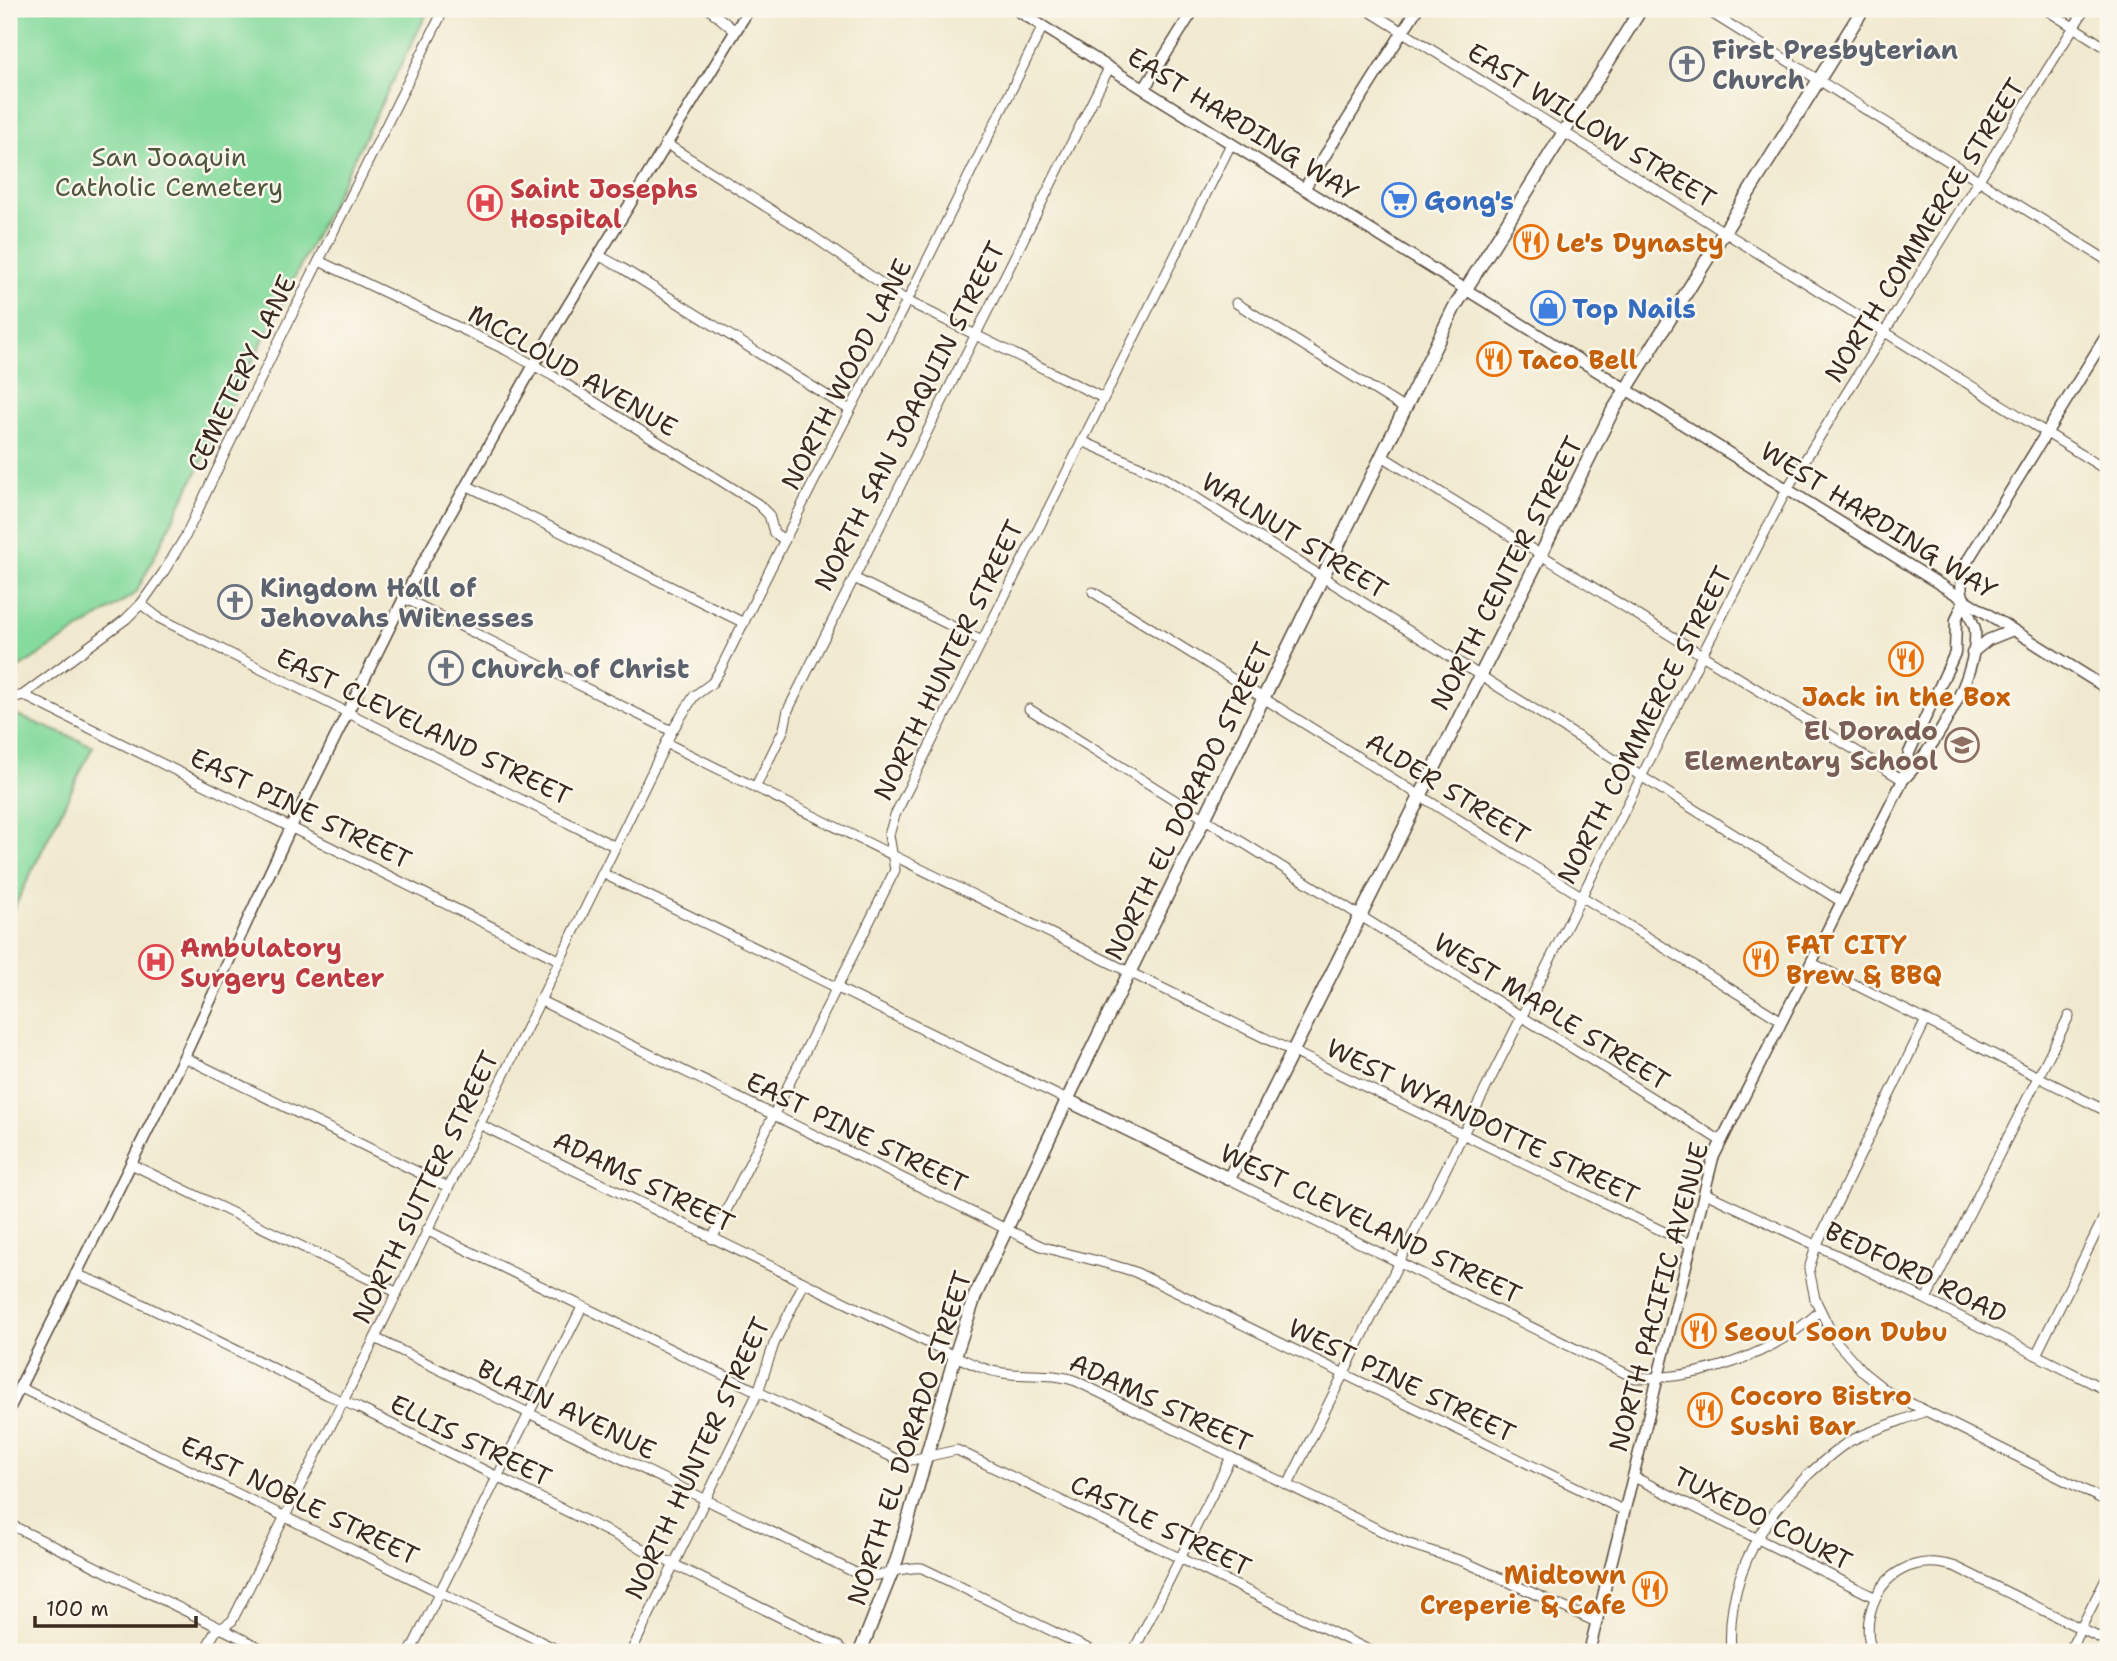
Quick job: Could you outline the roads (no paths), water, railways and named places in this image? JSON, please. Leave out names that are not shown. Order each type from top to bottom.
[{"type":"main road","name":"NORTH EL DORADO STREET","points":[[860,1652],[893,1571],[975,1296],[1067,1100],[1203,818],[1465,289],[1641,9]]},
{"type":"main road","name":"NORTH CENTER STREET","points":[[1228,1179],[1625,390],[1863,9]]},
{"type":"main road","name":"WEST CLEVELAND STREET","points":[[1067,1100],[1228,1179]]},
{"type":"street","name":"CEMETERY LANE","points":[[9,699],[23,695],[118,625],[141,604],[185,537],[444,9]]},
{"type":"street","points":[[709,9],[735,31]]},
{"type":"street","points":[[9,1409],[184,1057],[291,827],[404,598],[533,365],[665,143],[749,9]]},
{"type":"street","name":"EAST HARDING WAY","points":[[1014,9],[1625,390]]},
{"type":"street","points":[[1144,89],[1194,9]]},
{"type":"street","name":"EAST WILLOW STREET","points":[[1366,9],[2108,471]]},
{"type":"street","points":[[1304,190],[1417,9]]},
{"type":"street","points":[[1705,9],[2108,261]]},
{"type":"street","points":[[2045,9],[2108,48]]},
{"type":"street","name":"NORTH COMMERCE STREET","points":[[1288,1486],[1787,489],[2085,9]]},
{"type":"street","name":"NORTH WOOD LANE","points":[[672,731],[694,696],[712,682],[720,670],[1043,26]]},
{"type":"street","name":"NORTH SAN JOAQUIN STREET","points":[[755,788],[784,729],[788,710],[1109,68]]},
{"type":"street","points":[[665,143],[811,234],[907,301],[1103,398]]},
{"type":"street","name":"NORTH HUNTER STREET","points":[[712,1238],[895,870],[889,832],[895,815],[1231,144]]},
{"type":"street","points":[[598,255],[850,410]]},
{"type":"street","name":"MCCLOUD AVENUE","points":[[319,261],[533,365],[758,504],[769,515],[774,533],[785,540]]},
{"type":"street","points":[[1236,303],[1405,409]]},
{"type":"street","points":[[1964,600],[1960,584],[1963,568],[2108,333]]},
{"type":"street","name":"WEST HARDING WAY","points":[[1625,390],[2108,689]]},
{"type":"street","name":"WALNUT STREET","points":[[1082,441],[1163,477],[1842,902]]},
{"type":"street","points":[[1382,456],[1903,780]]},
{"type":"street","points":[[466,485],[744,623]]},
{"type":"street","points":[[854,578],[982,640]]},
{"type":"street","name":"ALDER STREET","points":[[1093,592],[1782,1021]]},
{"type":"street","points":[[404,598],[672,731]]},
{"type":"street","name":"NORTH PACIFIC AVENUE","points":[[1903,780],[1922,761],[1956,699],[1971,663],[1975,629],[1964,600]]},
{"type":"street","name":"NORTH PACIFIC AVENUE","points":[[1589,1652],[1713,1157],[1903,780],[1909,753],[1955,653],[1956,620],[1964,600]]},
{"type":"street","name":"EAST CLEVELAND STREET","points":[[141,604],[159,618],[614,846]]},
{"type":"street","points":[[1972,653],[1987,640],[2013,630]]},
{"type":"street","name":"EAST PINE STREET","points":[[23,695],[559,960]]},
{"type":"street","name":"WEST MAPLE STREET","points":[[1029,709],[1721,1141]]},
{"type":"street","name":"NORTH SUTTER STREET","points":[[204,1652],[211,1637],[232,1622],[375,1338],[672,731]]},
{"type":"street","name":"WEST WYANDOTTE STREET","points":[[666,743],[1129,972],[1692,1245]]},
{"type":"street","points":[[602,873],[1067,1100]]},
{"type":"street","points":[[1812,962],[2108,1112]]},
{"type":"street","name":"EAST PINE STREET","points":[[539,1000],[1041,1246],[1067,1255],[1107,1262],[1161,1285]]},
{"type":"street","points":[[1926,1299],[2069,1016]]},
{"type":"street","points":[[1926,1020],[1809,1264],[1810,1278],[1820,1311],[1835,1340],[1863,1371],[1888,1392],[2108,1502]]},
{"type":"street","points":[[184,1057],[448,1187]]},
{"type":"street","name":"ADAMS STREET","points":[[479,1124],[978,1367],[1001,1373],[1049,1374],[1076,1381],[1406,1543],[1465,1562],[1596,1622]]},
{"type":"street","points":[[131,1164],[396,1292]]},
{"type":"street","name":"WEST CLEVELAND STREET","points":[[1228,1179],[1635,1378],[1695,1373],[1729,1364],[1800,1329],[1820,1311]]},
{"type":"street","name":"BEDFORD ROAD","points":[[1705,1193],[1739,1207],[2108,1391]]},
{"type":"street","points":[[2036,1354],[2108,1209]]},
{"type":"street","name":"CASTLE STREET","points":[[426,1230],[902,1462],[957,1450],[1373,1652]]},
{"type":"street","name":"ELLIS STREET","points":[[75,1274],[101,1284],[497,1476],[838,1646],[844,1652]]},
{"type":"street","name":"NORTH HUNTER STREET","points":[[631,1652],[758,1392],[774,1344],[804,1283]]},
{"type":"street","name":"WEST PINE STREET","points":[[1161,1285],[1625,1511]]},
{"type":"street","points":[[410,1652],[582,1307]]},
{"type":"street","name":"BLAIN AVENUE","points":[[375,1338],[862,1576],[871,1577],[911,1567],[922,1568],[1095,1652]]},
{"type":"street","name":"EAST NOBLE STREET","points":[[19,1387],[562,1652]]},
{"type":"street","points":[[1731,1652],[1731,1621],[1735,1596],[1745,1565],[1757,1539],[1783,1499],[1838,1450],[1867,1434],[1926,1411]]},
{"type":"street","points":[[1133,1652],[1231,1457]]},
{"type":"street","name":"TUXEDO COURT","points":[[1634,1477],[1874,1597]]},
{"type":"street","points":[[9,1524],[269,1652]]},
{"type":"street","points":[[1872,1652],[1867,1633],[1874,1597],[1895,1573],[1906,1567],[1925,1563],[1956,1567],[2108,1642]]},
{"type":"street","points":[[2069,1652],[2108,1574]]},
{"type":"place","name":"First Presbyterian Church","points":[[1687,64]]},
{"type":"place","name":"Gong's","points":[[1399,200]]},
{"type":"place","name":"Saint Josephs Hospital","points":[[485,203]]},
{"type":"place","name":"Le's Dynasty","points":[[1531,242]]},
{"type":"place","name":"Top Nails","points":[[1548,308]]},
{"type":"place","name":"Taco Bell","points":[[1494,359]]},
{"type":"place","name":"Kingdom Hall of Jehovahs Witnesses","points":[[235,602]]},
{"type":"place","name":"Jack in the Box","points":[[1906,659]]},
{"type":"place","name":"Church of Christ","points":[[446,668]]},
{"type":"place","name":"El Dorado Elementary School","points":[[1962,745]]},
{"type":"place","name":"FAT CITY Brew & BBQ","points":[[1761,959]]},
{"type":"place","name":"Ambulatory Surgery Center","points":[[156,962]]},
{"type":"place","name":"Seoul Soon Dubu","points":[[1699,1331]]},
{"type":"place","name":"Cocoro Bistro Sushi Bar","points":[[1705,1410]]},
{"type":"place","name":"Midtown Creperie & Cafe","points":[[1650,1589]]},
{"type":"park label","name":"San Joaquin Catholic Cemetery","points":[[169,171]]}]
